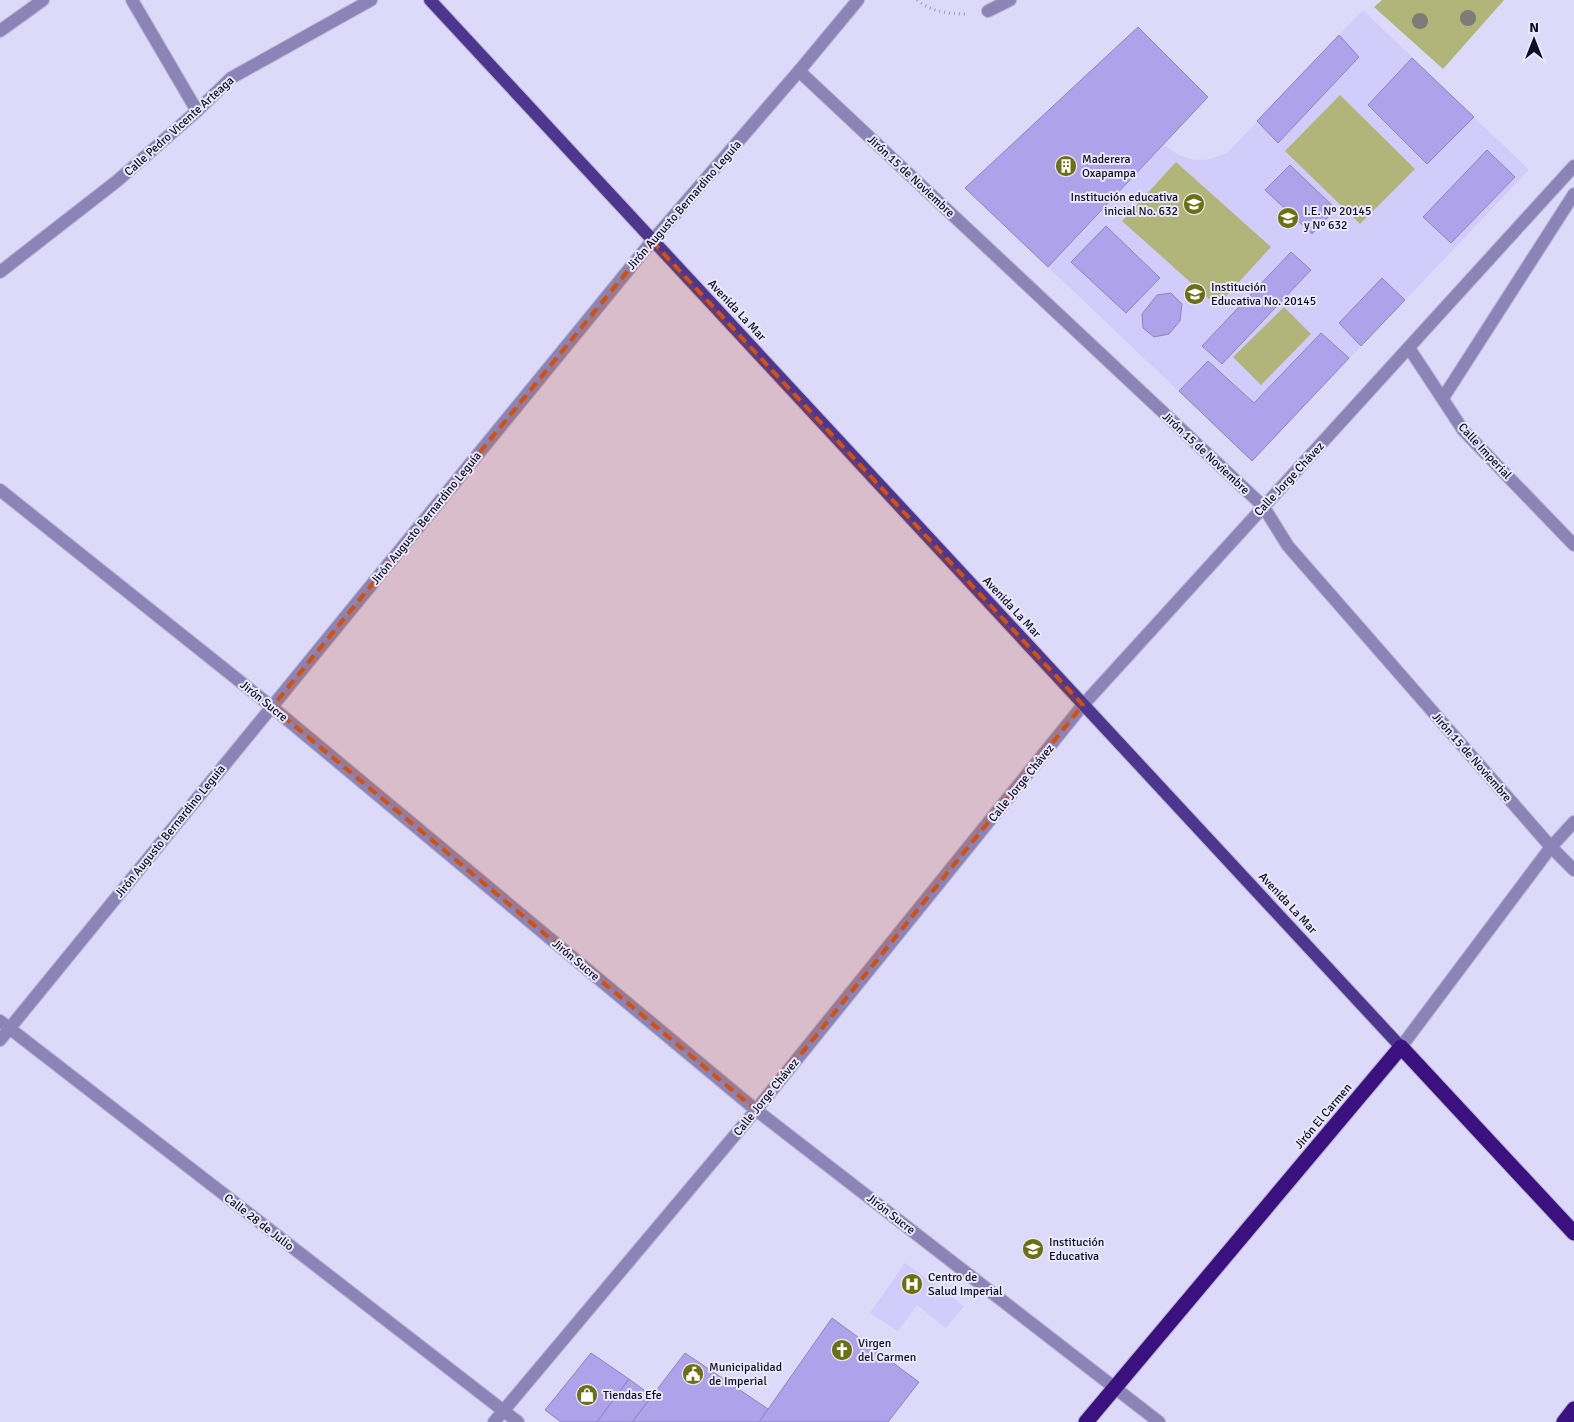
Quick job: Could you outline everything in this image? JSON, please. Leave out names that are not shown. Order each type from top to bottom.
[{"type":"highway","name":"Avenida La Mar","points":[[1401,1047],[1574,1233]]},
{"type":"highway","name":"Jirón El Carmen","points":[[1086,1422],[1401,1047]]},
{"type":"highway","points":[[1564,1422],[1574,1409]]},
{"type":"main road","name":"Avenida La Mar","points":[[430,0],[1401,1047]]},
{"type":"street","points":[[0,31],[43,0]]},
{"type":"street","points":[[132,0],[197,111]]},
{"type":"street","name":"Calle Pedro Vicente Arteaga","points":[[0,272],[117,181],[197,111],[231,78],[370,0]]},
{"type":"street","name":"Jirón Augusto Bernardino Leguía","points":[[0,1040],[5,1024],[272,707],[652,241],[800,71],[858,0]]},
{"type":"street","points":[[988,10],[1010,0]]},
{"type":"street","name":"Jirón 15 de Noviembre","points":[[800,71],[1263,506],[1288,546],[1574,870]]},
{"type":"street","name":"Calle Jorge Chávez","points":[[494,1422],[756,1110],[1083,705],[1574,166]]},
{"type":"street","points":[[1443,398],[1574,194]]},
{"type":"street","name":"Calle Imperial","points":[[1409,348],[1463,430],[1574,545]]},
{"type":"street","name":"Jirón Sucre","points":[[0,490],[272,707],[756,1110],[1158,1422]]},
{"type":"street","name":"Jirón El Carmen","points":[[1401,1047],[1552,847],[1574,822]]},
{"type":"street","name":"Calle 28 de Julio","points":[[5,1024],[502,1412],[518,1422]]},
{"type":"path","points":[[916,0],[924,6],[944,14],[968,14],[988,10]]},
{"type":"highlighted area","points":[[652,241],[1083,705],[756,1110],[272,707]]},
{"type":"shaded area","name":"I.E. Nº 20145 y Nº 632","points":[[1363,10],[1529,170],[1252,461],[1048,267],[1164,145],[1180,156],[1195,160],[1211,159],[1227,153]]},
{"type":"shaded area","name":"Centro de Salud Imperial","points":[[905,1263],[964,1306],[946,1328],[917,1305],[898,1331],[870,1313]]},
{"type":"green space","points":[[1382,0],[1504,0],[1443,69],[1374,7]]},
{"type":"green space","points":[[1340,95],[1415,169],[1360,224],[1285,151]]},
{"type":"green space","points":[[1176,162],[1271,247],[1217,306],[1122,221]]},
{"type":"green space","points":[[1284,307],[1311,334],[1261,385],[1233,357]]},
{"type":"building","name":"Maderera Oxapampa","points":[[1138,27],[1208,97],[1048,267],[965,188]]},
{"type":"building","points":[[1339,35],[1359,57],[1278,143],[1257,121]]},
{"type":"building","points":[[1412,58],[1474,117],[1427,164],[1368,105]]},
{"type":"building","points":[[1487,150],[1515,177],[1451,243],[1423,217]]},
{"type":"building","points":[[1290,165],[1336,209],[1312,234],[1265,190]]},
{"type":"building","points":[[1106,226],[1160,278],[1126,313],[1071,262]]},
{"type":"building","points":[[1291,252],[1311,270],[1222,364],[1202,346]]},
{"type":"building","points":[[1382,278],[1405,300],[1361,346],[1339,323]]},
{"type":"building","points":[[1171,293],[1182,304],[1180,321],[1169,334],[1154,337],[1143,328],[1142,314],[1157,295]]},
{"type":"building","points":[[1321,333],[1349,358],[1252,461],[1179,391],[1208,361],[1254,403]]},
{"type":"building","name":"Virgen del Carmen","points":[[832,1318],[919,1382],[888,1422],[759,1422]]},
{"type":"building","name":"Tiendas Efe","points":[[591,1353],[629,1379],[597,1422],[561,1422],[545,1410]]},
{"type":"building","name":"Municipalidad de Imperial","points":[[685,1353],[768,1409],[759,1422],[632,1422]]},
{"type":"building","points":[[629,1379],[652,1396],[632,1422],[597,1422]]},
{"type":"place","name":"Maderera Oxapampa","points":[[1066,166]]},
{"type":"place","name":"Institución educativa inicial No. 632","points":[[1194,204]]},
{"type":"place","name":"I.E. Nº 20145 y Nº 632","points":[[1288,218]]},
{"type":"place","name":"Institución Educativa No. 20145","points":[[1195,294]]},
{"type":"place","name":"Institución Educativa","points":[[1033,1249]]},
{"type":"place","name":"Centro de Salud Imperial","points":[[912,1284]]},
{"type":"place","name":"Virgen del Carmen","points":[[842,1350]]},
{"type":"place","name":"Municipalidad de Imperial","points":[[693,1374]]},
{"type":"place","name":"Tiendas Efe","points":[[587,1395]]}]
